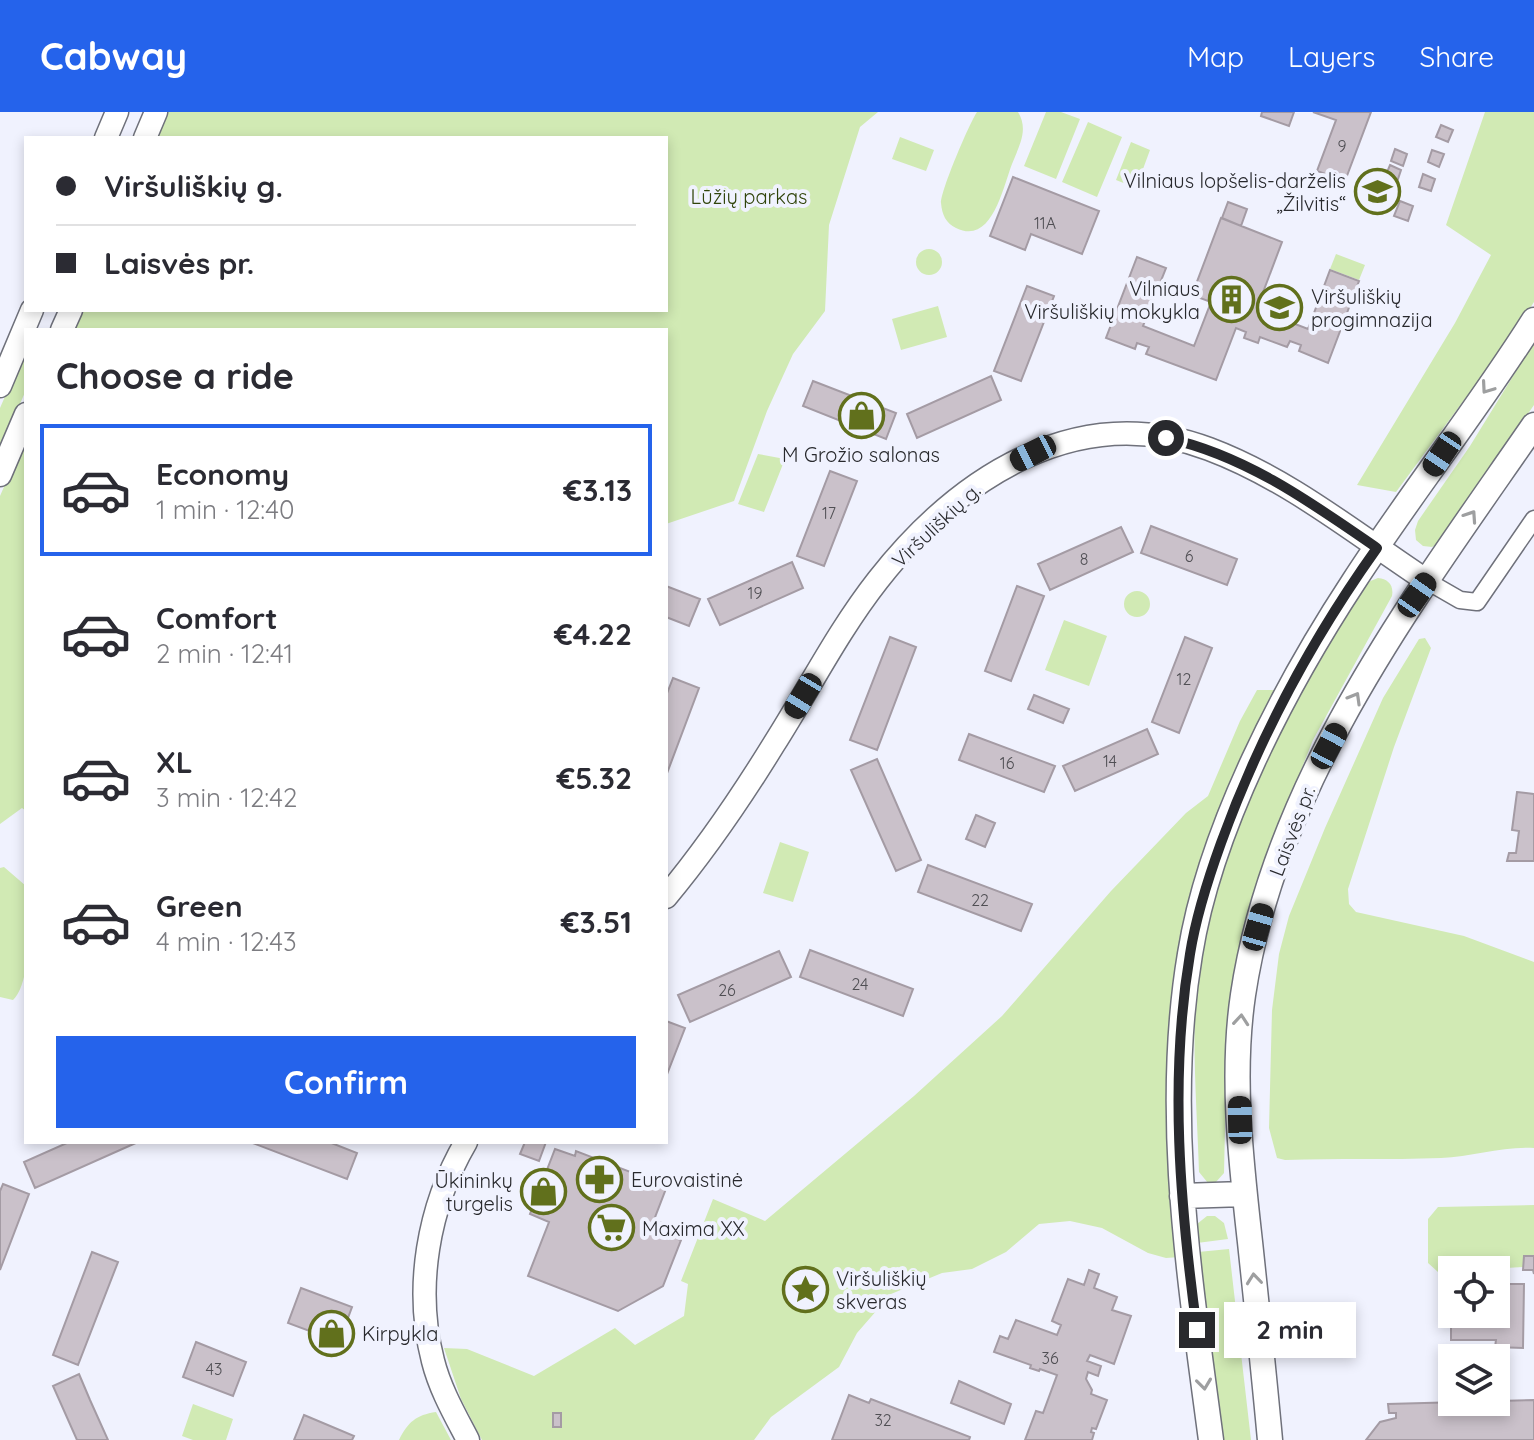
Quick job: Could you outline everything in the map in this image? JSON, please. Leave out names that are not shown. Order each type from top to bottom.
[{"type":"main road","points":[[107,136],[117,112]]},
{"type":"main road","points":[[146,136],[156,112]]},
{"type":"main road","points":[[1211,1440],[1186,1247],[1179,1089],[1182,1010],[1190,951],[1204,895],[1236,802],[1262,743],[1313,648],[1377,548],[1534,320]]},
{"type":"main road","points":[[0,386],[24,329]]},
{"type":"main road","points":[[0,475],[24,419]]},
{"type":"main road","name":"Laisvės pr.","points":[[1270,1440],[1244,1194],[1239,1056],[1243,997],[1251,953],[1274,873],[1318,766],[1350,706],[1427,581],[1534,425]]},
{"type":"main road","name":"Viršuliškių g.","points":[[668,894],[730,810],[847,622],[879,579],[910,543],[967,492],[1033,453],[1077,438],[1103,435],[1135,435],[1190,443],[1239,462],[1282,485],[1427,581]]},
{"type":"main road","points":[[465,1144],[449,1172],[432,1225],[425,1298],[433,1362],[444,1394],[468,1440]]},
{"type":"main road","points":[[1182,1196],[1244,1194]]},
{"type":"street","points":[[1427,581],[1460,600],[1477,602],[1534,519]]},
{"type":"green space","name":"Lūžių parkas","points":[[165,112],[878,112],[860,127],[829,225],[825,311],[793,354],[767,411],[734,501],[668,523],[668,328],[72,328],[79,312],[668,312],[668,136],[155,136]]},
{"type":"green space","points":[[977,112],[1018,112],[1023,132],[994,211],[979,229],[968,231],[950,224],[941,203],[956,157]]},
{"type":"green space","points":[[1046,112],[1061,112],[1080,119],[1056,179],[1024,166]]},
{"type":"green space","points":[[1485,112],[1534,112],[1534,302],[1396,492],[1357,485],[1455,323],[1491,255],[1446,225]]},
{"type":"green space","points":[[1088,122],[1122,137],[1097,197],[1062,182]]},
{"type":"green space","points":[[900,137],[934,150],[926,171],[892,159]]},
{"type":"green space","points":[[1131,142],[1150,150],[1136,188],[1116,180]]},
{"type":"green space","points":[[929,249],[938,253],[942,262],[938,271],[929,275],[920,271],[916,262],[920,253]]},
{"type":"green space","points":[[1336,254],[1365,265],[1359,280],[1330,269]]},
{"type":"green space","points":[[938,306],[947,337],[901,350],[892,319]]},
{"type":"green space","points":[[1534,342],[1534,405],[1440,542],[1432,547],[1423,546],[1416,540],[1418,521],[1470,446]]},
{"type":"green space","points":[[24,353],[24,395],[0,450],[0,408]]},
{"type":"green space","points":[[24,441],[24,810],[0,824],[0,496]]},
{"type":"green space","points":[[758,454],[785,459],[764,512],[738,504]]},
{"type":"green space","points":[[1378,578],[1390,583],[1392,596],[1313,740],[1270,848],[1245,933],[1227,1037],[1224,1173],[1216,1182],[1208,1183],[1199,1172],[1195,1025],[1198,967],[1215,893],[1248,803],[1289,716],[1362,591],[1368,582]]},
{"type":"green space","points":[[1137,591],[1146,595],[1150,604],[1146,613],[1137,617],[1128,613],[1124,604],[1128,595]]},
{"type":"green space","points":[[1064,620],[1107,636],[1089,686],[1045,670]]},
{"type":"green space","points":[[1425,638],[1431,648],[1394,747],[1348,889],[1349,904],[1356,912],[1464,936],[1534,962],[1534,1148],[1441,1158],[1277,1158],[1269,1128],[1272,1010],[1279,954],[1289,916],[1383,698],[1419,639]]},
{"type":"green space","points":[[1257,690],[1276,690],[1200,872],[1180,1257],[1166,1258],[1148,1253],[1102,1228],[1070,1221],[1039,1224],[1006,1252],[972,1269],[942,1273],[891,1294],[857,1333],[839,1367],[771,1417],[754,1440],[482,1440],[461,1399],[444,1348],[467,1349],[534,1376],[615,1328],[635,1345],[684,1316],[688,1284],[681,1281],[713,1199],[765,1221],[914,1096],[1002,1016],[1111,891],[1186,813],[1208,796],[1240,721]]},
{"type":"green space","points":[[780,842],[809,852],[793,902],[763,893]]},
{"type":"green space","points":[[4,867],[24,884],[24,977],[13,1000],[0,997],[0,868]]},
{"type":"green space","points":[[1534,1205],[1534,1256],[1524,1256],[1523,1267],[1510,1268],[1510,1256],[1438,1256],[1438,1272],[1428,1263],[1428,1219],[1438,1207]]},
{"type":"green space","points":[[1207,1216],[1215,1216],[1224,1223],[1228,1239],[1197,1243],[1197,1224]]},
{"type":"green space","points":[[1229,1249],[1251,1440],[1219,1440],[1198,1252]]},
{"type":"green space","points":[[193,1404],[233,1419],[226,1440],[193,1440],[182,1436]]},
{"type":"green space","points":[[436,1412],[451,1440],[399,1440],[413,1420]]},
{"type":"building","points":[[1262,112],[1294,112],[1289,126],[1261,116]]},
{"type":"building","points":[[1313,112],[1371,112],[1345,181],[1317,171],[1336,120]]},
{"type":"building","points":[[1441,125],[1453,130],[1448,142],[1436,137]]},
{"type":"building","points":[[1395,149],[1407,154],[1403,166],[1391,161]]},
{"type":"building","points":[[1432,150],[1444,154],[1439,167],[1428,162]]},
{"type":"building","points":[[1390,165],[1401,170],[1397,182],[1385,177]]},
{"type":"building","points":[[1423,174],[1435,179],[1431,191],[1419,187]]},
{"type":"building","points":[[1013,177],[1099,211],[1082,254],[1031,234],[1025,250],[990,236]]},
{"type":"building","points":[[1400,201],[1413,206],[1408,221],[1394,216]]},
{"type":"building","points":[[1228,202],[1247,209],[1241,226],[1222,218]]},
{"type":"building","name":"Vilniaus Viršuliškių mokykla","points":[[1221,218],[1282,242],[1259,303],[1272,308],[1269,314],[1308,329],[1330,270],[1359,281],[1328,363],[1299,351],[1301,345],[1290,341],[1287,347],[1260,337],[1258,343],[1244,338],[1246,332],[1236,328],[1216,380],[1146,354],[1149,347],[1137,343],[1135,349],[1106,338],[1137,257],[1166,268],[1143,326],[1194,346],[1211,302],[1192,295]]},
{"type":"building","points":[[1027,286],[1054,296],[1021,381],[994,371]]},
{"type":"building","points":[[991,376],[1001,400],[917,438],[907,414]]},
{"type":"building","points":[[813,381],[896,413],[886,439],[803,406]]},
{"type":"building","points":[[830,471],[857,481],[824,566],[797,556]]},
{"type":"building","points":[[1151,526],[1237,559],[1227,585],[1141,553]]},
{"type":"building","points":[[1121,527],[1133,552],[1050,590],[1038,564]]},
{"type":"building","points":[[792,562],[803,588],[720,625],[708,599]]},
{"type":"building","points":[[1017,586],[1044,596],[1011,681],[985,671]]},
{"type":"building","points":[[668,587],[700,599],[689,626],[668,618]]},
{"type":"building","points":[[890,637],[916,647],[877,750],[850,740]]},
{"type":"building","points":[[1185,637],[1212,648],[1179,733],[1152,722]]},
{"type":"building","points":[[673,678],[699,688],[668,771],[668,691]]},
{"type":"building","points":[[1034,695],[1069,709],[1063,723],[1028,709]]},
{"type":"building","points":[[1147,729],[1158,754],[1075,791],[1063,766]]},
{"type":"building","points":[[969,734],[1055,766],[1044,792],[959,760]]},
{"type":"building","points":[[877,759],[921,860],[896,871],[851,770]]},
{"type":"building","points":[[1517,792],[1534,794],[1534,861],[1507,861],[1509,853],[1516,853],[1519,831],[1512,830]]},
{"type":"building","points":[[976,815],[995,823],[985,847],[966,839]]},
{"type":"building","points":[[928,865],[1032,904],[1021,931],[918,892]]},
{"type":"building","points":[[810,950],[913,989],[903,1016],[800,977]]},
{"type":"building","points":[[779,951],[791,977],[690,1022],[678,995]]},
{"type":"building","points":[[668,1022],[685,1028],[668,1072]]},
{"type":"building","points":[[64,1144],[134,1144],[35,1188],[24,1162]]},
{"type":"building","points":[[255,1144],[334,1144],[357,1153],[347,1179]]},
{"type":"building","points":[[524,1144],[545,1144],[539,1161],[520,1154]]},
{"type":"building","name":"Maxima XX","points":[[555,1149],[575,1156],[576,1151],[667,1186],[654,1220],[681,1230],[678,1239],[681,1240],[663,1286],[618,1311],[528,1276],[549,1222],[530,1214]]},
{"type":"building","points":[[3,1184],[29,1194],[0,1270],[0,1191]]},
{"type":"building","points":[[92,1252],[118,1262],[78,1365],[53,1355]]},
{"type":"building","points":[[1524,1256],[1534,1256],[1534,1274],[1533,1270],[1523,1270]]},
{"type":"building","points":[[1089,1270],[1099,1274],[1094,1288],[1117,1297],[1112,1310],[1131,1316],[1114,1364],[1090,1355],[1087,1361],[1101,1366],[1098,1376],[1088,1372],[1086,1379],[1091,1394],[1107,1400],[1096,1429],[1092,1428],[1092,1440],[1025,1440],[1036,1411],[1043,1413],[1057,1375],[1030,1368],[1031,1365],[994,1352],[1000,1336],[1008,1339],[1016,1320],[1057,1335],[1061,1325],[1052,1321],[1068,1279],[1084,1285]]},
{"type":"building","points":[[1510,1284],[1524,1284],[1523,1348],[1495,1344],[1496,1340],[1451,1340],[1451,1328],[1510,1328]]},
{"type":"building","points":[[301,1288],[352,1307],[339,1342],[288,1323]]},
{"type":"building","points":[[196,1342],[246,1362],[233,1396],[183,1377]]},
{"type":"building","points":[[79,1374],[108,1440],[77,1440],[53,1386]]},
{"type":"building","points":[[959,1381],[1011,1404],[1004,1424],[951,1403]]},
{"type":"building","points":[[849,1395],[869,1403],[871,1399],[970,1437],[969,1440],[832,1440]]},
{"type":"building","points":[[1534,1400],[1534,1440],[1366,1440],[1380,1422],[1396,1418],[1396,1413],[1389,1413],[1388,1404],[1438,1403],[1438,1416],[1510,1416],[1510,1401]]},
{"type":"building","points":[[553,1413],[561,1413],[561,1427],[553,1427]]},
{"type":"building","points":[[304,1415],[354,1436],[352,1440],[294,1440]]},
{"type":"place","name":"Vilniaus lopšelis-darželis „Žilvitis“","points":[[1377,192]]},
{"type":"place","name":"Vilniaus Viršuliškių mokykla","points":[[1231,299]]},
{"type":"place","name":"Viršuliškių progimnazija","points":[[1280,307]]},
{"type":"place","name":"M Grožio salonas","points":[[861,415]]},
{"type":"place","name":"Eurovaistinė","points":[[600,1179]]},
{"type":"place","name":"Ūkininkų turgelis","points":[[544,1192]]},
{"type":"place","name":"Maxima XX","points":[[611,1228]]},
{"type":"place","name":"Viršuliškių skveras","points":[[805,1289]]},
{"type":"place","name":"Kirpykla","points":[[331,1333]]},
{"type":"route","points":[[1166,438],[1209,449],[1239,462],[1303,497],[1377,548],[1313,648],[1262,743],[1214,862],[1190,951],[1182,1010],[1179,1089],[1182,1196],[1197,1330]]}]
